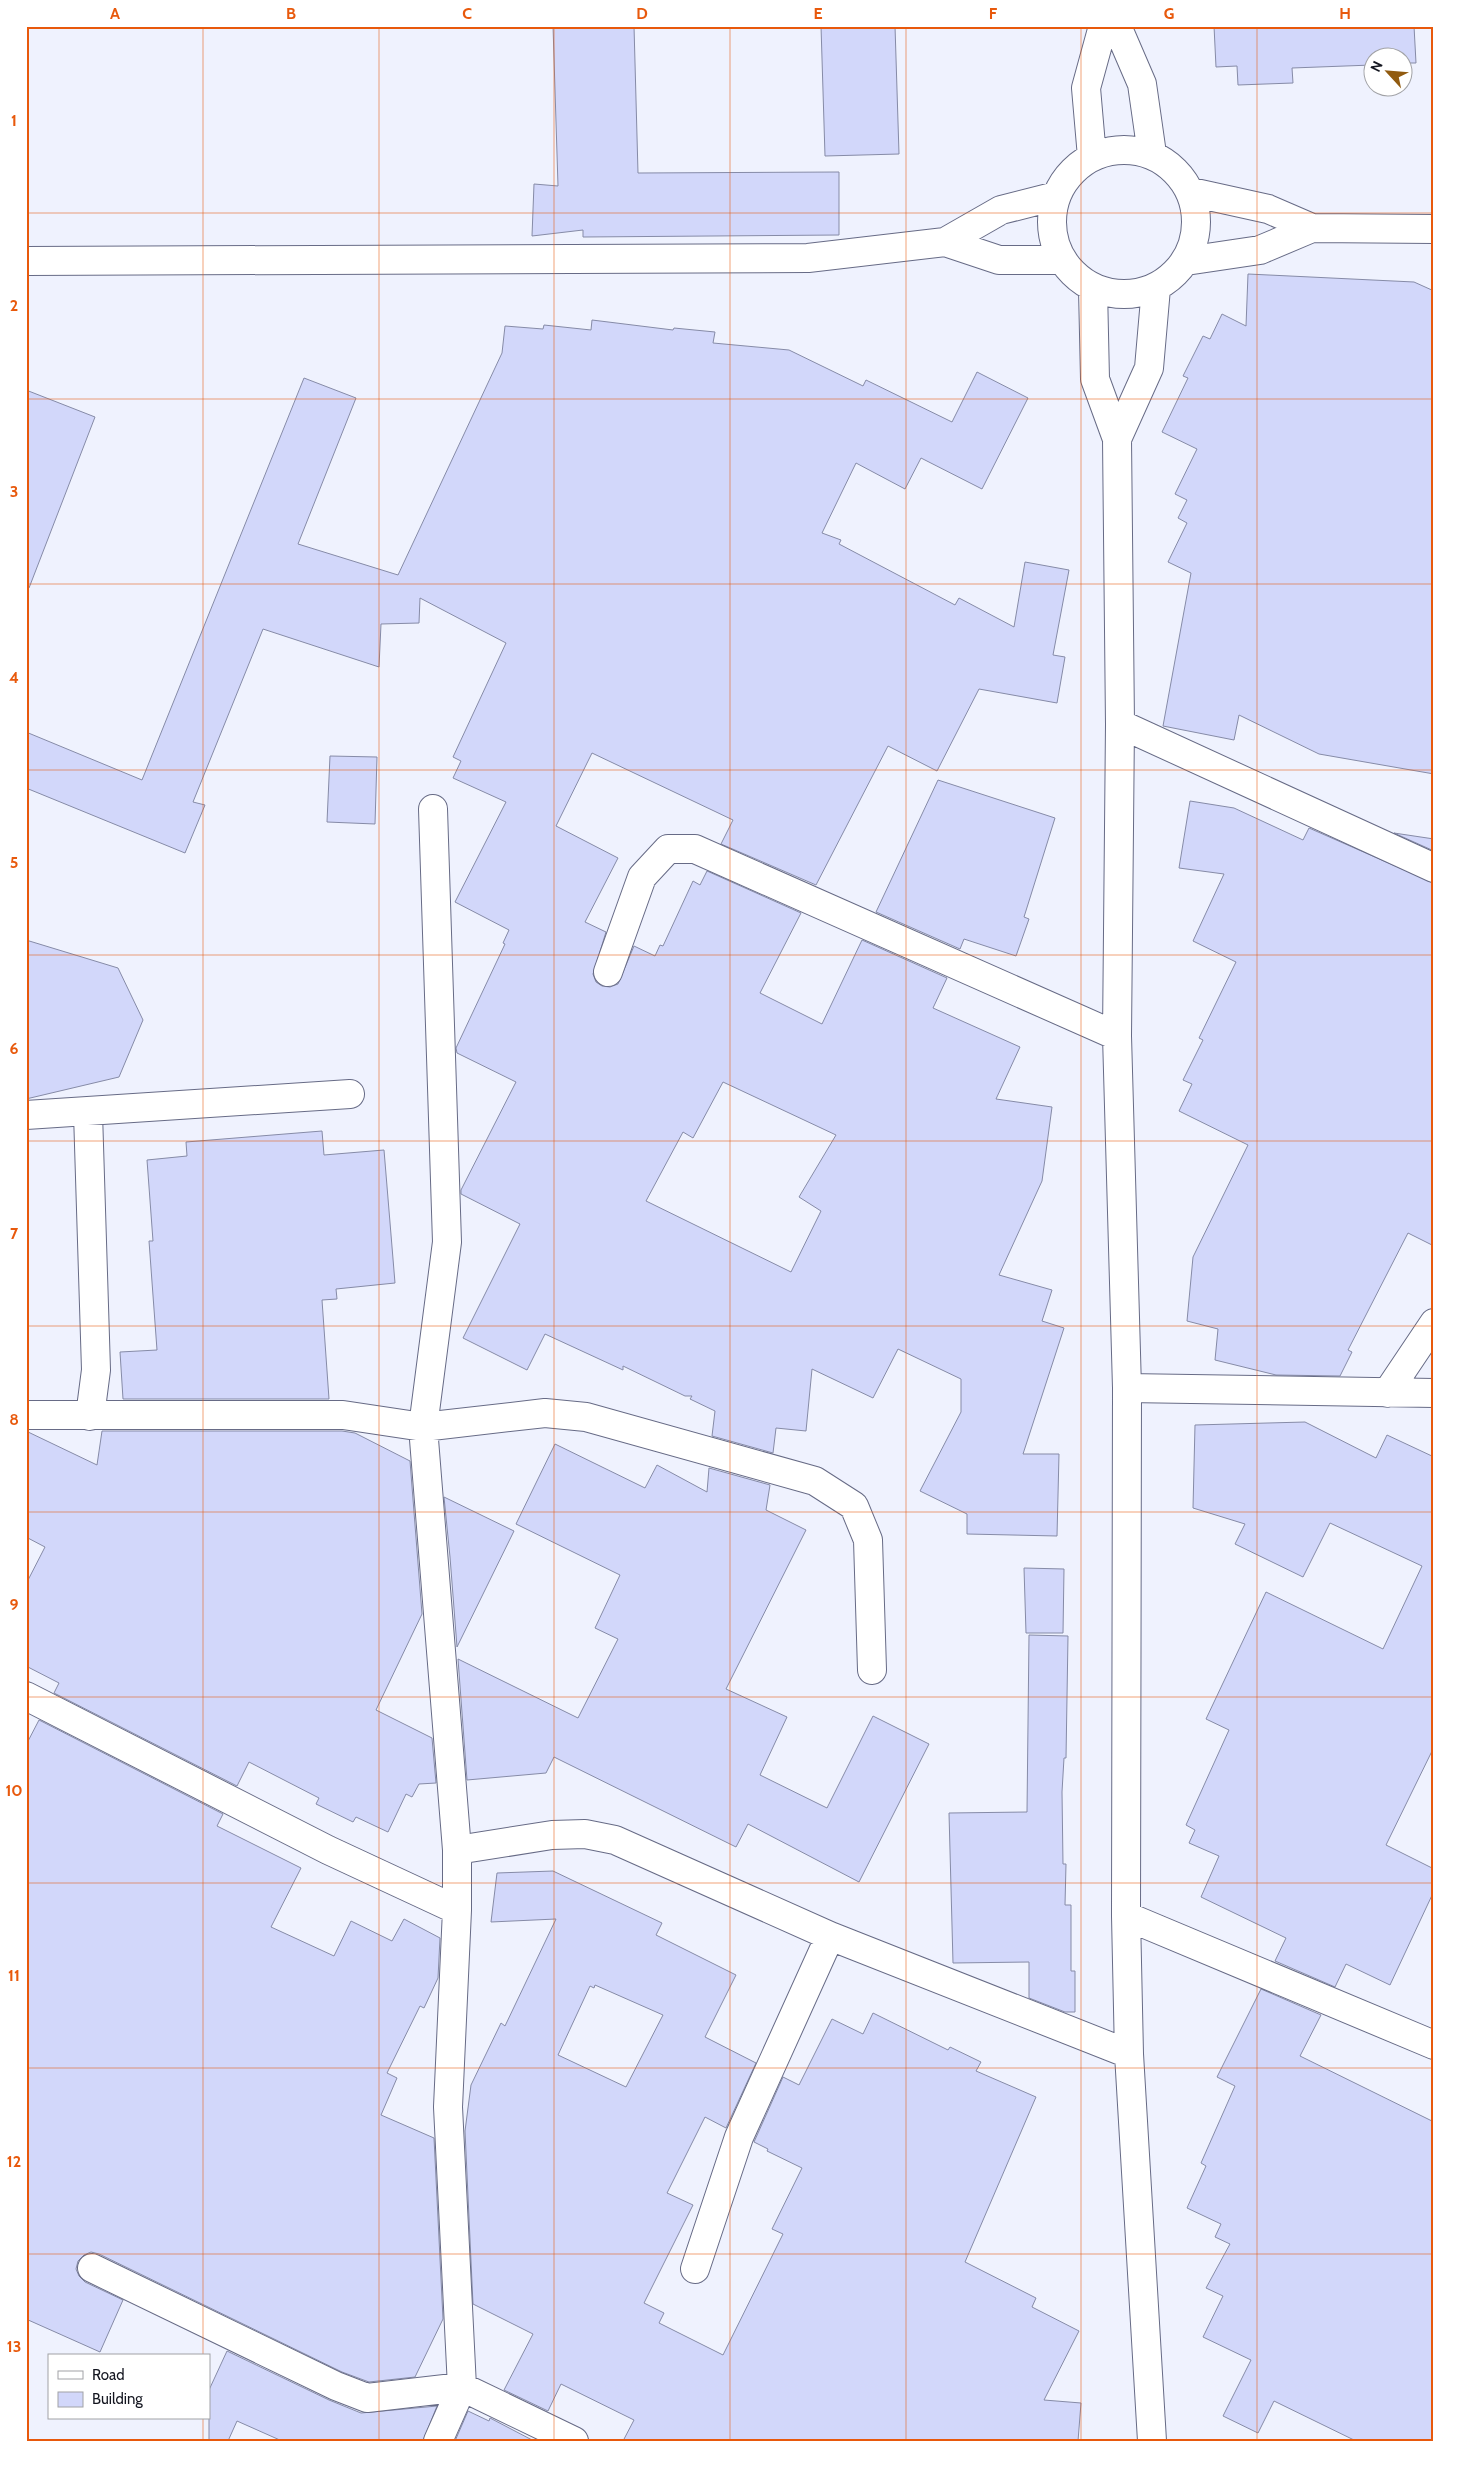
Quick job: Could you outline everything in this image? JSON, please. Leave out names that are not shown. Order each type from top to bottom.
[{"type":"street","points":[[1092,156],[1086,88],[1103,26]]},
{"type":"street","points":[[1117,26],[1142,84],[1152,154]]},
{"type":"street","points":[[1122,149],[1152,154],[1175,169],[1191,192],[1196,227],[1186,261],[1173,276],[1156,288],[1135,294],[1121,295],[1093,289],[1075,277],[1062,260],[1053,240],[1051,218],[1056,196],[1070,172],[1092,156],[1122,149]]},
{"type":"street","points":[[1191,192],[1268,209],[1312,228],[1434,229]]},
{"type":"street","points":[[26,261],[808,258],[944,242],[1001,210],[1056,196]]},
{"type":"street","points":[[1186,261],[1260,250],[1312,228]]},
{"type":"street","points":[[944,242],[999,260],[1062,260]]},
{"type":"street","points":[[1118,439],[1149,368],[1156,288]]},
{"type":"street","points":[[1093,289],[1095,379],[1118,439],[1120,724],[1116,1036],[1127,1388],[1126,1916],[1129,2054],[1152,2441]]},
{"type":"street","points":[[1120,724],[1434,868]]},
{"type":"street","points":[[433,809],[447,1242],[423,1427],[457,1850],[448,2107],[462,2387],[438,2441]]},
{"type":"street","points":[[608,972],[642,877],[668,849],[695,848],[1116,1036]]},
{"type":"street","points":[[26,1115],[88,1113],[350,1094]]},
{"type":"street","points":[[88,1113],[96,1370],[90,1416]]},
{"type":"street","points":[[1387,1393],[1434,1323]]},
{"type":"street","points":[[1127,1388],[1434,1393]]},
{"type":"street","points":[[26,1415],[343,1415],[423,1427],[545,1413],[586,1417],[815,1481],[854,1506],[868,1540],[872,1670]]},
{"type":"street","points":[[26,1696],[328,1850],[456,1910]]},
{"type":"street","points":[[457,1850],[552,1835],[585,1834],[615,1840],[830,1936],[1129,2054]]},
{"type":"street","points":[[1126,1916],[1434,2045]]},
{"type":"street","points":[[695,2269],[739,2137],[830,1936]]},
{"type":"street","points":[[92,2268],[336,2386],[367,2398],[462,2387],[574,2441]]},
{"type":"building","points":[[553,26],[634,26],[638,173],[839,172],[839,235],[583,237],[583,230],[532,236],[534,184],[558,186]]},
{"type":"building","points":[[821,26],[895,26],[899,154],[825,156]]},
{"type":"building","points":[[1214,26],[1414,26],[1416,63],[1412,63],[1412,48],[1362,48],[1362,65],[1292,68],[1293,83],[1238,85],[1237,66],[1216,67]]},
{"type":"building","points":[[1248,274],[1414,282],[1434,291],[1434,774],[1319,754],[1239,715],[1234,740],[1163,726],[1191,573],[1168,562],[1187,523],[1178,518],[1187,500],[1175,494],[1197,449],[1162,432],[1188,378],[1183,376],[1203,336],[1210,339],[1222,314],[1246,326]]},
{"type":"building","points":[[592,320],[673,330],[674,328],[715,332],[713,343],[789,350],[863,386],[866,380],[952,422],[977,372],[1028,398],[982,489],[921,458],[905,489],[856,463],[822,533],[841,540],[839,544],[955,605],[959,598],[1014,627],[1025,562],[1069,570],[1053,655],[1065,657],[1057,703],[979,689],[937,771],[888,746],[816,885],[721,844],[733,820],[592,753],[556,826],[618,858],[585,922],[606,932],[593,974],[596,982],[602,986],[610,987],[618,984],[634,946],[655,956],[660,945],[663,946],[693,881],[700,885],[707,871],[801,913],[760,993],[822,1024],[862,940],[947,978],[933,1008],[1020,1047],[996,1099],[1052,1107],[1042,1181],[999,1275],[1052,1290],[1042,1321],[1064,1328],[1023,1454],[1059,1454],[1057,1536],[967,1534],[967,1514],[920,1491],[961,1412],[961,1379],[898,1349],[873,1398],[812,1369],[806,1431],[776,1428],[773,1453],[712,1436],[715,1411],[690,1399],[692,1396],[685,1396],[623,1366],[623,1370],[545,1334],[527,1370],[463,1338],[520,1224],[461,1194],[461,1190],[516,1082],[457,1053],[456,1048],[505,944],[503,943],[509,930],[455,902],[506,802],[453,778],[461,761],[453,757],[506,643],[420,598],[419,623],[381,624],[379,667],[263,629],[193,802],[205,805],[185,853],[26,788],[26,732],[142,780],[304,378],[356,398],[298,544],[398,575],[502,353],[505,326],[543,329],[544,325],[591,330]],"holes":[[[723,1082],[836,1135],[799,1197],[821,1211],[791,1272],[646,1201],[683,1132],[693,1138]]]},
{"type":"building","points":[[26,390],[95,417],[29,588],[26,588]]},
{"type":"building","points":[[330,756],[377,757],[375,824],[327,822]]},
{"type":"building","points":[[938,780],[1055,818],[1024,917],[1029,919],[1016,956],[964,939],[960,949],[876,912]]},
{"type":"building","points":[[1190,801],[1234,808],[1303,840],[1309,828],[1434,883],[1434,1246],[1408,1233],[1348,1350],[1352,1352],[1340,1376],[1276,1375],[1215,1360],[1218,1329],[1187,1321],[1193,1257],[1248,1145],[1179,1111],[1192,1084],[1183,1080],[1203,1040],[1199,1038],[1236,962],[1193,941],[1224,874],[1179,868]]},
{"type":"building","points":[[1394,833],[1434,839],[1434,851]]},
{"type":"building","points":[[26,940],[118,968],[143,1020],[119,1077],[26,1099]]},
{"type":"building","points":[[322,1131],[324,1155],[384,1150],[395,1283],[336,1289],[337,1299],[322,1300],[329,1399],[123,1399],[120,1352],[157,1350],[149,1241],[153,1241],[147,1160],[187,1156],[186,1142]]},
{"type":"building","points":[[1305,1422],[1376,1458],[1387,1435],[1434,1457],[1434,1747],[1386,1845],[1434,1869],[1434,1891],[1390,1985],[1346,1964],[1335,1987],[1275,1961],[1286,1938],[1201,1897],[1219,1856],[1189,1843],[1195,1830],[1186,1825],[1229,1730],[1206,1719],[1266,1592],[1383,1649],[1422,1566],[1330,1523],[1303,1577],[1235,1544],[1245,1524],[1193,1508],[1195,1425]]},
{"type":"building","points":[[26,1431],[97,1465],[102,1431],[342,1431],[355,1433],[410,1461],[422,1614],[376,1710],[432,1738],[436,1783],[419,1784],[412,1797],[406,1794],[388,1832],[356,1817],[353,1822],[316,1804],[319,1798],[249,1762],[237,1786],[54,1693],[59,1683],[26,1666],[26,1584],[45,1547],[26,1537]]},
{"type":"building","points":[[555,1444],[645,1488],[657,1465],[707,1492],[709,1468],[770,1485],[766,1510],[806,1530],[726,1689],[787,1717],[760,1775],[827,1808],[873,1716],[929,1744],[859,1882],[748,1824],[736,1847],[554,1757],[546,1773],[467,1780],[458,1659],[578,1718],[618,1639],[595,1628],[620,1575],[516,1524]]},
{"type":"building","points":[[444,1497],[514,1531],[457,1647],[450,1557]]},
{"type":"building","points":[[1024,1568],[1064,1569],[1063,1633],[1026,1633]]},
{"type":"building","points":[[1029,1635],[1068,1636],[1066,1758],[1064,1758],[1062,1792],[1063,1864],[1066,1864],[1065,1905],[1071,1905],[1071,1971],[1075,1971],[1075,2012],[1065,2012],[1029,1998],[1029,1962],[953,1963],[949,1813],[1027,1812]]},
{"type":"building","points":[[39,1720],[223,1814],[217,1826],[301,1868],[271,1927],[334,1956],[351,1921],[392,1941],[404,1919],[440,1938],[438,1978],[424,2008],[420,2006],[387,2073],[397,2078],[381,2115],[434,2138],[443,2319],[415,2377],[369,2382],[342,2372],[99,2254],[91,2252],[84,2255],[78,2261],[76,2269],[79,2276],[85,2282],[123,2300],[100,2352],[26,2319],[26,1745]]},
{"type":"building","points":[[553,1871],[662,1923],[656,1935],[736,1975],[705,2037],[756,2063],[726,2128],[705,2117],[667,2193],[693,2205],[644,2303],[664,2313],[659,2323],[723,2355],[783,2234],[772,2229],[802,2168],[767,2151],[768,2149],[754,2142],[783,2077],[799,2085],[832,2019],[863,2034],[873,2013],[948,2050],[950,2047],[981,2062],[976,2071],[1036,2097],[965,2262],[1036,2298],[1032,2307],[1079,2331],[1044,2400],[1081,2403],[1078,2441],[623,2441],[634,2420],[561,2384],[548,2411],[504,2390],[533,2334],[473,2304],[465,2131],[471,2085],[501,2023],[505,2026],[556,1919],[491,1922],[497,1873]],"holes":[[[595,1985],[663,2015],[626,2087],[558,2055],[590,1986],[594,1988]]]},
{"type":"building","points":[[1261,1989],[1321,2015],[1300,2056],[1434,2122],[1434,2441],[1356,2441],[1274,2401],[1258,2433],[1223,2416],[1251,2360],[1203,2337],[1223,2296],[1206,2288],[1230,2244],[1215,2237],[1221,2224],[1187,2208],[1206,2166],[1201,2163],[1235,2086],[1217,2077]]},
{"type":"building","points":[[227,2351],[329,2400],[361,2413],[437,2406],[423,2441],[282,2441],[237,2421],[228,2441],[209,2441],[210,2388]]},
{"type":"building","points":[[468,2411],[489,2421],[490,2418],[534,2441],[455,2441]]}]
